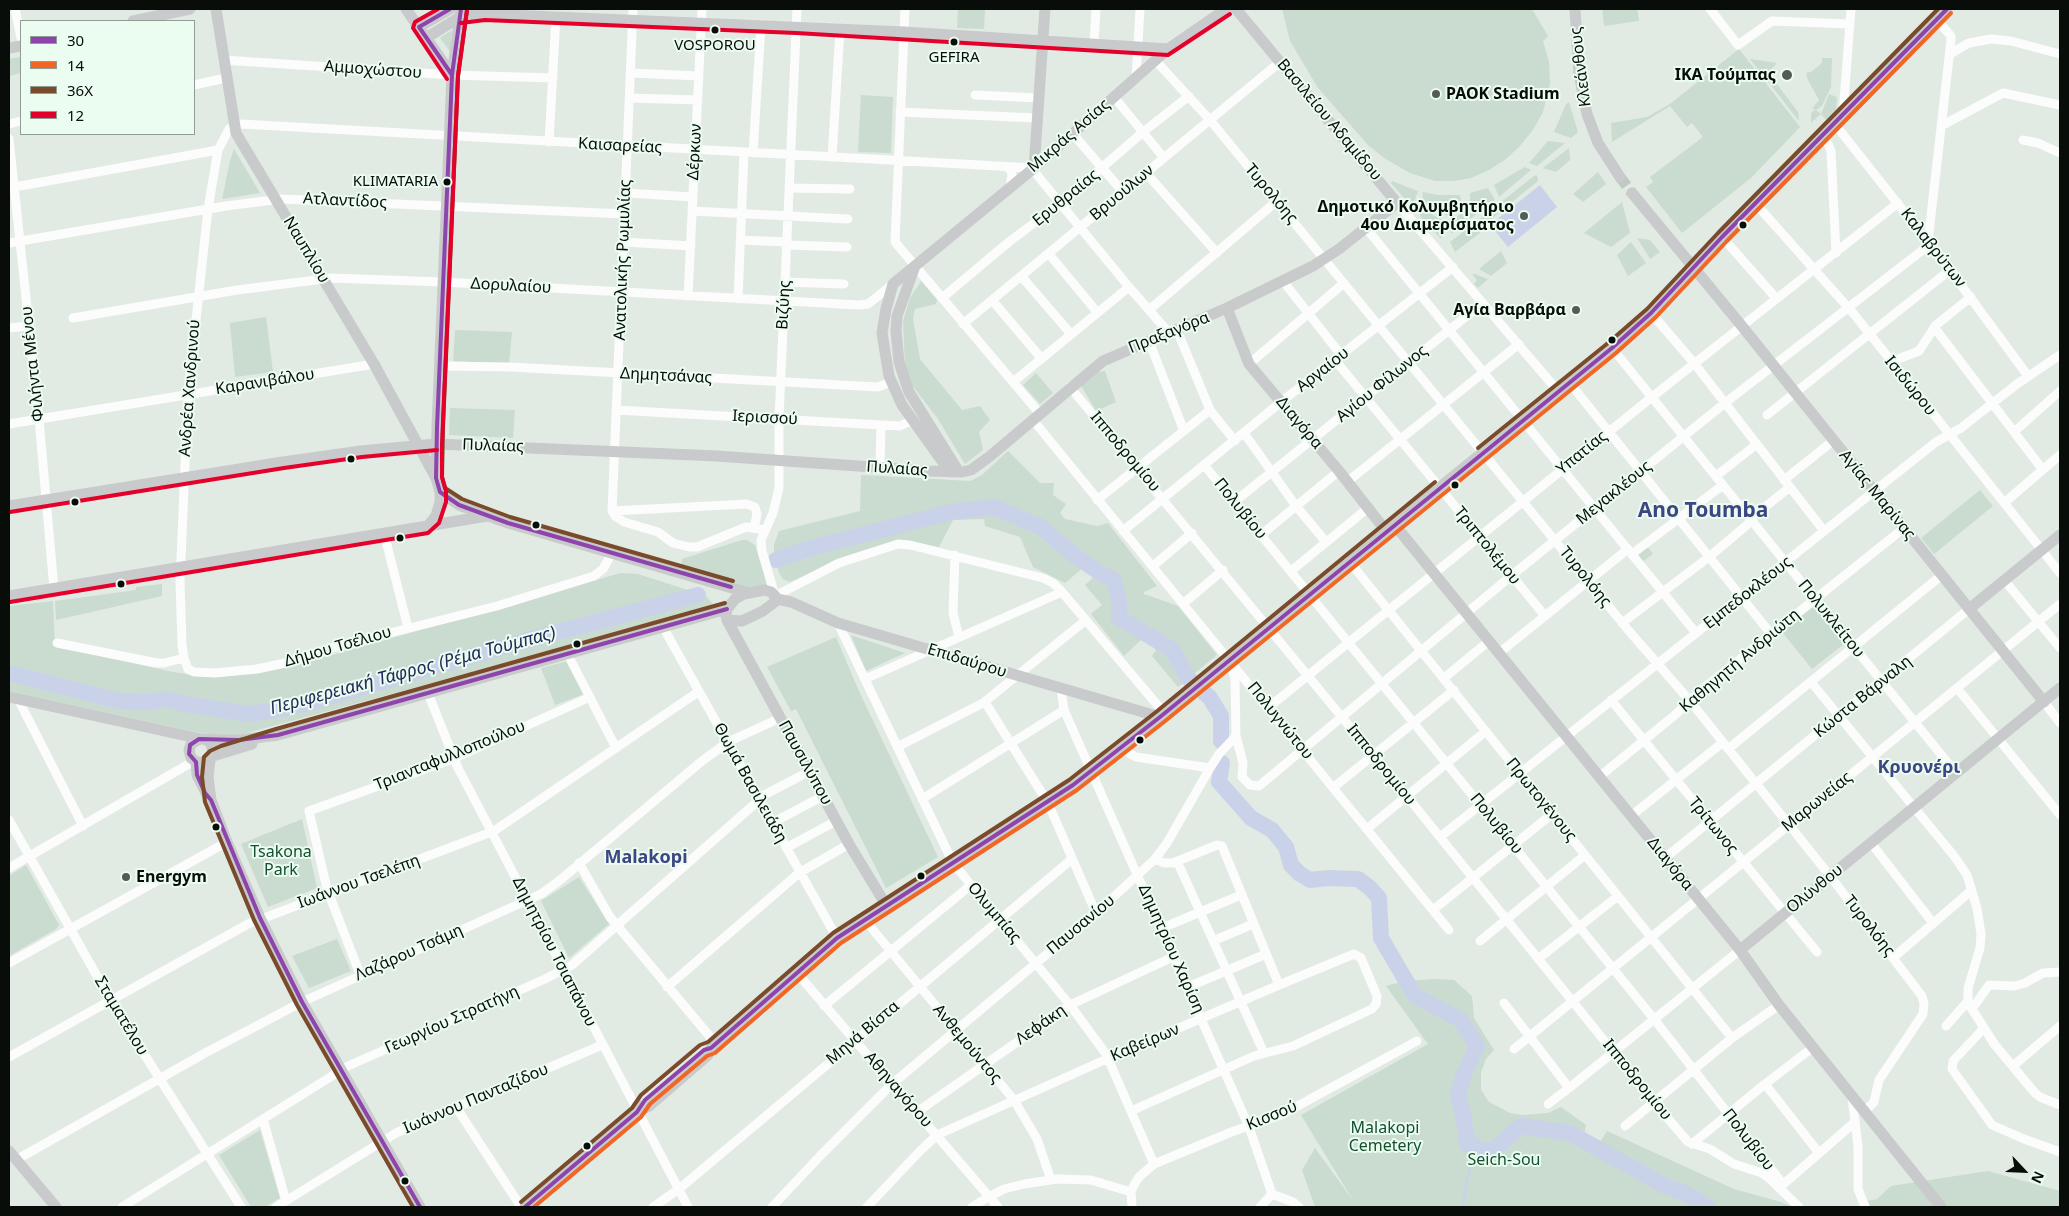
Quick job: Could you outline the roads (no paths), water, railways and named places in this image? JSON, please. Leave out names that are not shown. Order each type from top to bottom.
[{"type":"street","points":[[15,9],[20,33]]},
{"type":"street","points":[[138,20],[190,9]]},
{"type":"street","name":"Ναυπλίου","points":[[216,9],[234,125],[238,135],[374,364],[416,445],[436,478]]},
{"type":"street","points":[[406,9],[452,75]]},
{"type":"street","name":"Δέρκων","points":[[688,296],[702,9]]},
{"type":"street","name":"Βιζύης","points":[[776,598],[762,551],[761,540],[778,496],[780,382],[797,9]]},
{"type":"street","points":[[898,161],[905,9]]},
{"type":"street","points":[[1045,9],[1034,168],[1037,175],[1149,310],[1173,331],[1210,410],[1235,441]]},
{"type":"street","points":[[1094,44],[1096,9]]},
{"type":"street","points":[[1136,77],[1140,9]]},
{"type":"street","name":"Βασιλείου Αδαμίδου","points":[[1236,9],[1397,203],[1558,391]]},
{"type":"street","name":"Κλεάνθους","points":[[1575,9],[1579,74],[1587,114],[1598,143],[1620,177]]},
{"type":"street","points":[[1710,9],[1738,46],[1772,21],[1850,24]]},
{"type":"street","points":[[1843,114],[1851,9]]},
{"type":"street","points":[[456,1107],[523,1207],[637,1112],[649,1106],[836,938],[1048,803],[1124,746],[1439,487],[1612,348],[1651,312],[1946,9]]},
{"type":"street","points":[[419,27],[445,10]]},
{"type":"street","name":"Μικράς Ασίας","points":[[862,305],[868,304],[1034,168],[1168,49],[1221,11]]},
{"type":"street","points":[[426,38],[460,13],[556,16],[633,14],[702,23],[904,32],[1168,49]]},
{"type":"street","points":[[427,527],[438,513],[440,492],[436,478],[436,444],[452,75],[460,13]]},
{"type":"street","name":"Ανατολικής Ρωμυλίας","points":[[612,511],[633,14]]},
{"type":"street","points":[[549,142],[556,16]]},
{"type":"street","points":[[1928,242],[1951,36],[1936,19]]},
{"type":"street","points":[[738,299],[741,214],[760,25]]},
{"type":"street","points":[[832,158],[840,30]]},
{"type":"street","points":[[1950,54],[1969,43],[1991,39],[2010,41],[2060,54]]},
{"type":"street","name":"Αμμοχώστου","points":[[223,60],[452,75],[553,78]]},
{"type":"street","name":"Τυρολόης","points":[[1155,60],[1210,120],[1380,325],[1443,405],[1622,623],[1690,701],[1830,876],[1922,996],[1924,1011],[1880,1078],[1874,1102],[1864,1112]]},
{"type":"street","name":"Βρυούλων","points":[[963,324],[1280,62]]},
{"type":"street","points":[[631,73],[699,76]]},
{"type":"street","points":[[195,85],[226,78]]},
{"type":"street","points":[[1941,126],[2003,93],[2060,105]]},
{"type":"street","points":[[975,95],[1039,98]]},
{"type":"street","name":"Ερυθραίας","points":[[942,298],[1010,241],[1061,203],[1143,132],[1189,96]]},
{"type":"street","points":[[1114,97],[1164,158]]},
{"type":"street","points":[[630,98],[698,100]]},
{"type":"street","points":[[900,112],[1038,118]]},
{"type":"street","name":"Καλαβρύτων","points":[[1834,122],[1971,297],[2028,376]]},
{"type":"street","name":"Καισαρείας","points":[[234,125],[1034,168]]},
{"type":"street","name":"Ανδρέα Χανδρινού","points":[[184,658],[180,614],[180,568],[188,394],[197,297],[208,209],[218,150],[227,131],[234,125]]},
{"type":"street","points":[[1072,133],[1123,192]]},
{"type":"street","points":[[1821,136],[1830,146],[1831,151],[1836,253]]},
{"type":"street","name":"Φιλήντα Μένου","points":[[9,139],[12,186],[20,241],[39,419],[54,589]]},
{"type":"street","points":[[2023,140],[2038,143],[2060,153]]},
{"type":"street","points":[[1036,145],[1053,151]]},
{"type":"street","points":[[12,186],[218,150]]},
{"type":"street","name":"Πολυγνώτου","points":[[898,161],[895,242],[1013,382],[1036,417],[1097,500],[1184,603],[1449,930]]},
{"type":"street","points":[[1006,166],[1012,174],[1010,187]]},
{"type":"street","points":[[1146,172],[1216,253]]},
{"type":"street","points":[[789,188],[850,189]]},
{"type":"street","points":[[626,193],[693,197]]},
{"type":"street","points":[[1632,193],[1693,268]]},
{"type":"street","name":"Ατλαντίδος","points":[[9,243],[275,199],[625,214]]},
{"type":"street","points":[[1149,310],[1277,201]]},
{"type":"street","name":"Πραξαγόρα","points":[[955,472],[971,470],[979,465],[1103,361],[1227,308],[1283,281],[1324,258],[1397,203]]},
{"type":"street","name":"Ισιδώρου","points":[[1756,203],[1869,335],[2060,573]]},
{"type":"street","name":"Υπατίας","points":[[1268,707],[1562,468],[1898,203]]},
{"type":"street","points":[[692,211],[848,219]]},
{"type":"street","points":[[1366,228],[1696,633]]},
{"type":"street","points":[[1722,237],[1776,298]]},
{"type":"street","points":[[740,240],[847,247]]},
{"type":"street","points":[[624,242],[690,246]]},
{"type":"street","name":"Μεγακλέους","points":[[1230,660],[1236,685],[1236,736],[1242,763],[1242,777],[1246,783],[1253,786],[1264,784],[1466,612],[1725,403],[1924,249],[1928,242]]},
{"type":"street","points":[[1048,254],[1097,312]]},
{"type":"street","points":[[915,266],[897,316],[896,331],[899,362],[910,395],[955,472]]},
{"type":"street","name":"Αργαίου","points":[[1124,531],[1281,402],[1453,267]]},
{"type":"street","name":"Αγίας Μαρίνας","points":[[1693,268],[1834,440],[2060,723]]},
{"type":"street","points":[[1767,415],[1950,270]]},
{"type":"street","points":[[1021,276],[1071,334]]},
{"type":"street","name":"Δορυλαίου","points":[[73,318],[197,297],[323,279],[344,278],[862,305]]},
{"type":"street","name":"Τριπτολέμου","points":[[1283,281],[1366,398],[1544,616]]},
{"type":"street","points":[[785,282],[844,284]]},
{"type":"street","points":[[1249,364],[1344,283]]},
{"type":"street","points":[[893,284],[882,333],[885,362],[891,382],[913,420],[955,472]]},
{"type":"street","points":[[1013,382],[1129,287]]},
{"type":"street","points":[[1890,362],[1917,353],[1925,344],[1934,327],[1971,297]]},
{"type":"street","points":[[992,300],[1041,358]]},
{"type":"street","name":"Αγίου Φίλωνος","points":[[1234,502],[1314,440],[1483,302]]},
{"type":"street","name":"Διαγόρα","points":[[1227,308],[1249,364],[1314,440],[1368,508],[1390,527],[1466,612],[1740,950],[1812,1048],[1941,1207]]},
{"type":"street","points":[[1651,312],[1694,363],[1824,531]]},
{"type":"street","points":[[9,328],[29,326]]},
{"type":"street","points":[[1934,327],[2043,470]]},
{"type":"street","points":[[1149,341],[1184,430]]},
{"type":"street","points":[[1347,482],[1519,344]]},
{"type":"street","name":"Πολυκλείτου","points":[[1612,348],[1956,773]]},
{"type":"street","name":"Εμπεδοκλέους","points":[[1440,837],[1936,442],[1961,428],[2028,376],[2060,355]]},
{"type":"street","name":"Καρανιβάλου","points":[[9,424],[374,364]]},
{"type":"street","name":"Δημητσάνας","points":[[440,366],[511,367],[878,387],[891,382]]},
{"type":"street","points":[[1570,382],[1770,634]]},
{"type":"street","name":"Ιπποδρομίου","points":[[1070,387],[1223,570],[1653,1101],[1692,1144]]},
{"type":"street","points":[[2014,432],[2060,391]]},
{"type":"street","name":"Ιερισσού","points":[[616,410],[900,426],[913,420]]},
{"type":"street","points":[[1097,500],[1210,410]]},
{"type":"street","points":[[880,467],[881,425]]},
{"type":"street","points":[[1244,433],[1296,506],[1326,542]]},
{"type":"street","points":[[1622,623],[1709,557],[1751,520],[1787,483],[1834,440]]},
{"type":"street","name":"Πυλαίας","points":[[9,506],[361,451],[436,444],[615,451],[955,472]]},
{"type":"street","points":[[1716,476],[1757,444]]},
{"type":"street","points":[[2004,503],[2060,455]]},
{"type":"street","name":"Πολυβίου","points":[[1205,466],[1654,1019],[1694,1069],[1781,1186]]},
{"type":"street","points":[[1262,535],[1339,471]]},
{"type":"street","points":[[1499,653],[1588,581],[1678,520],[1723,485]]},
{"type":"street","points":[[440,492],[459,505],[487,516],[734,592],[727,614]]},
{"type":"street","points":[[754,528],[758,514],[755,507],[746,504],[612,511],[615,516],[624,522],[658,532],[673,543],[689,547],[697,547],[746,528],[765,530]]},
{"type":"street","points":[[1291,572],[1368,508]]},
{"type":"street","points":[[9,596],[487,516]]},
{"type":"street","name":"Καθηγητή Ανδριώτη","points":[[1599,777],[1645,741],[1770,634],[1904,528]]},
{"type":"street","points":[[384,533],[408,628]]},
{"type":"street","points":[[1153,566],[1192,533]]},
{"type":"street","name":"Κώστα Βάρναλη","points":[[1665,858],[2060,535]]},
{"type":"street","points":[[174,733],[193,760],[204,763],[212,758],[278,735],[567,653],[663,628],[727,614],[742,621],[763,611],[776,598],[839,563],[894,545],[910,545],[1045,579],[1062,592],[1086,620],[1162,716]]},
{"type":"street","name":"Δήμου Τσέλιου","points":[[184,658],[188,669],[194,672],[245,670],[284,663],[408,628],[497,606],[585,580],[599,573],[612,553]]},
{"type":"street","points":[[955,556],[953,613],[960,637]]},
{"type":"street","name":"Πρωτογένους","points":[[1349,561],[1732,1038]]},
{"type":"street","points":[[1184,603],[1223,570]]},
{"type":"street","points":[[1631,816],[1676,780],[1810,682],[1942,575]]},
{"type":"street","points":[[2005,580],[2060,648]]},
{"type":"street","name":"Επιδαύρου","points":[[734,592],[748,593],[764,590],[771,592],[776,598],[791,602],[838,623],[932,649],[1017,676],[1162,716]]},
{"type":"street","points":[[865,679],[1062,592]]},
{"type":"street","name":"Μαρωνείας","points":[[1514,1049],[2060,604]]},
{"type":"street","name":"Παυσιλύπου","points":[[727,614],[780,718],[836,821],[886,905]]},
{"type":"street","points":[[897,747],[985,702],[1086,620]]},
{"type":"street","name":"Ολυμπίας","points":[[838,623],[953,863],[1070,1005],[1109,1058],[1154,1164]]},
{"type":"street","name":"Θωμά Βασιλειάδη","points":[[663,628],[836,938]]},
{"type":"street","points":[[1444,678],[1489,641]]},
{"type":"street","points":[[57,643],[151,663],[164,664],[184,658]]},
{"type":"street","points":[[567,653],[616,748]]},
{"type":"street","points":[[1810,682],[1960,864],[1967,875],[1979,915],[1981,934],[1980,948],[1968,988],[1970,1005],[1995,1045],[2040,1097],[2060,1105]]},
{"type":"street","name":"Δημητρίου Χαρίση","points":[[1061,688],[1064,710],[1175,956],[1249,1127],[1272,1194]]},
{"type":"street","points":[[1957,688],[2060,816]]},
{"type":"street","name":"Ολύνθου","points":[[1569,1088],[2060,688]]},
{"type":"street","points":[[1334,787],[1454,690]]},
{"type":"street","name":"Ιωάννου Τσελέπη","points":[[9,1057],[226,935],[260,918],[492,832],[511,821],[698,692]]},
{"type":"street","name":"Δημητρίου Τσιαπάνου","points":[[428,693],[453,759],[688,1207]]},
{"type":"street","name":"Τριανταφυλλοπούλου","points":[[328,893],[309,811],[453,759],[590,697]]},
{"type":"street","points":[[13,698],[202,739],[240,740],[278,735]]},
{"type":"street","points":[[13,698],[83,826]]},
{"type":"street","name":"Τρίτωνος","points":[[1611,700],[1817,952]]},
{"type":"street","points":[[985,702],[1048,803],[1096,913]]},
{"type":"street","points":[[922,799],[1064,710]]},
{"type":"street","name":"Λαζάρου Τσάμη","points":[[12,1156],[302,1002],[360,974],[528,901],[559,881],[702,761],[728,742],[780,718]]},
{"type":"street","points":[[1368,828],[1486,731]]},
{"type":"street","name":"Παυσανίου","points":[[772,1207],[892,1084],[1096,913],[1155,859],[1167,844],[1219,754],[1236,736]]},
{"type":"street","points":[[202,739],[212,745],[212,758],[208,776],[211,800],[260,918],[302,1002],[420,1207]]},
{"type":"street","points":[[202,739],[191,744],[189,750],[197,775],[205,793],[211,800]]},
{"type":"street","points":[[1124,746],[1129,753],[1136,757],[1210,768]]},
{"type":"street","points":[[9,868],[193,760]]},
{"type":"street","name":"Γεωργίου Στρατήγη","points":[[122,1207],[341,1071],[562,970],[578,959],[759,800],[768,793],[810,771]]},
{"type":"street","points":[[772,823],[824,796]]},
{"type":"street","points":[[1433,910],[1552,814]]},
{"type":"street","name":"Σταματέλου","points":[[9,820],[110,1000],[206,1155],[241,1207]]},
{"type":"street","points":[[786,848],[836,821]]},
{"type":"street","points":[[9,963],[227,842]]},
{"type":"street","points":[[1871,843],[1933,923]]},
{"type":"street","points":[[667,987],[799,873],[849,844]]},
{"type":"street","points":[[1155,859],[1167,863],[1177,861],[1216,845],[1221,845],[1279,985]]},
{"type":"street","points":[[1480,941],[1585,855]]},
{"type":"street","name":"Μηνά Βίστα","points":[[653,1207],[679,1189],[854,1040],[1072,859]]},
{"type":"street","points":[[1131,1111],[1264,1053],[1177,861]]},
{"type":"street","points":[[579,863],[617,925],[714,1046]]},
{"type":"street","points":[[824,1006],[971,885]]},
{"type":"street","points":[[1894,958],[1972,890]]},
{"type":"street","points":[[328,893],[360,974]]},
{"type":"street","points":[[1162,928],[1241,895]]},
{"type":"street","points":[[1538,959],[1618,896]]},
{"type":"street","name":"Ανθεμούντος","points":[[864,919],[1014,1100],[1037,1139],[1051,1180]]},
{"type":"street","points":[[1213,941],[1253,924]]},
{"type":"street","points":[[1188,987],[1266,954]]},
{"type":"street","name":"Καβείρων","points":[[867,1207],[920,1150],[938,1135],[1109,1058],[1279,985],[1354,954],[1361,958],[1376,994],[1377,1001],[1372,1009],[1293,1046],[1264,1053]]},
{"type":"street","name":"Λεφάκη","points":[[917,1112],[1070,1005],[1175,956]]},
{"type":"street","points":[[1946,1026],[1989,985],[2015,986],[2025,983],[2043,972],[2060,972]]},
{"type":"street","name":"Αθηναγόρου","points":[[797,973],[998,1207]]},
{"type":"street","points":[[1504,1003],[1569,1088],[1548,1104]]},
{"type":"street","points":[[1624,1126],[1732,1038],[1779,1005]]},
{"type":"street","points":[[2013,1066],[2060,1026]]},
{"type":"street","points":[[1984,1028],[1953,1061],[1952,1069],[1992,1124],[2024,1140],[2060,1152]]},
{"type":"street","name":"Κισσού","points":[[1131,1192],[1139,1177],[1154,1164],[1225,1135],[1267,1122],[1417,1041]]},
{"type":"street","name":"Ιωάννου Πανταζίδου","points":[[276,1207],[396,1133],[602,1044]]},
{"type":"street","points":[[1692,1144],[1812,1048]]},
{"type":"street","points":[[1765,1084],[1819,1153]]},
{"type":"street","points":[[1852,1097],[1858,1146],[1858,1189],[1865,1207]]},
{"type":"street","points":[[263,1119],[286,1201]]},
{"type":"street","points":[[1781,1186],[1855,1122]]},
{"type":"street","points":[[1692,1144],[1710,1149],[1734,1164],[1757,1171],[1781,1186],[1799,1207]]},
{"type":"street","points":[[12,1156],[56,1207]]},
{"type":"street","points":[[972,1207],[989,1196],[1016,1186],[1051,1180],[1072,1179],[1091,1180],[1131,1192],[1132,1207]]},
{"type":"street","points":[[1260,1207],[1272,1194],[1293,1202],[1299,1207]]},
{"type":"water","name":"Δημοτικό Κολυμβητήριο 4ου Διαμερίσματος","points":[[1540,185],[1557,207],[1508,247],[1490,225]]},
{"type":"waterway","name":"Περιφερειακή Τάφρος (Ρέμα Τούμπας)","points":[[776,560],[807,549],[951,512],[993,507],[1041,527],[1074,555],[1103,575],[1113,579],[1119,599],[1119,618],[1168,647],[1175,654],[1187,677],[1210,698],[1221,716],[1221,741]]},
{"type":"waterway","name":"Περιφερειακή Τάφρος (Ρέμα Τούμπας)","points":[[9,673],[119,701],[147,702],[168,699],[179,703],[248,714],[308,703],[531,639],[698,595]]},
{"type":"waterway","name":"Περιφερειακή Τάφρος (Ρέμα Τούμπας)","points":[[1222,763],[1219,782],[1251,818],[1272,830],[1286,847],[1291,865],[1300,874],[1310,880],[1329,878],[1358,879],[1370,888],[1379,898],[1381,938],[1415,996],[1461,1020],[1477,1046],[1464,1074],[1458,1093],[1467,1145],[1474,1145],[1479,1150],[1492,1151],[1521,1126],[1570,1133],[1665,1186],[1689,1195],[1708,1207]]},
{"type":"waterway","points":[[1462,1207],[1474,1145]]},
{"type":"tunnel","points":[[1620,177],[1632,193]]},
{"type":"place","name":"VOSPOROU","points":[[715,30]]},
{"type":"place","name":"GEFIRA","points":[[954,42]]},
{"type":"place","name":"ΙΚΑ Τούμπας","points":[[1787,75]]},
{"type":"place","name":"PAOK Stadium","points":[[1436,94]]},
{"type":"place","name":"KLIMATARIA","points":[[447,182]]},
{"type":"place","name":"Δημοτικό Κολυμβητήριο 4ου Διαμερίσματος","points":[[1524,216]]},
{"type":"place","name":"Αγία Βαρβάρα","points":[[1576,310]]},
{"type":"place","name":"Energym","points":[[126,877]]},
{"type":"district","name":"Ano Toumba","points":[[1703,511]]},
{"type":"district","name":"Κρυονέρι","points":[[1919,768]]},
{"type":"district","name":"Malakopi","points":[[646,858]]},
{"type":"park label","name":"Tsakona Park","points":[[281,861]]},
{"type":"park label","name":"Malakopi Cemetery","points":[[1385,1137]]},
{"type":"park label","name":"Seich-Sou","points":[[1504,1160]]}]
